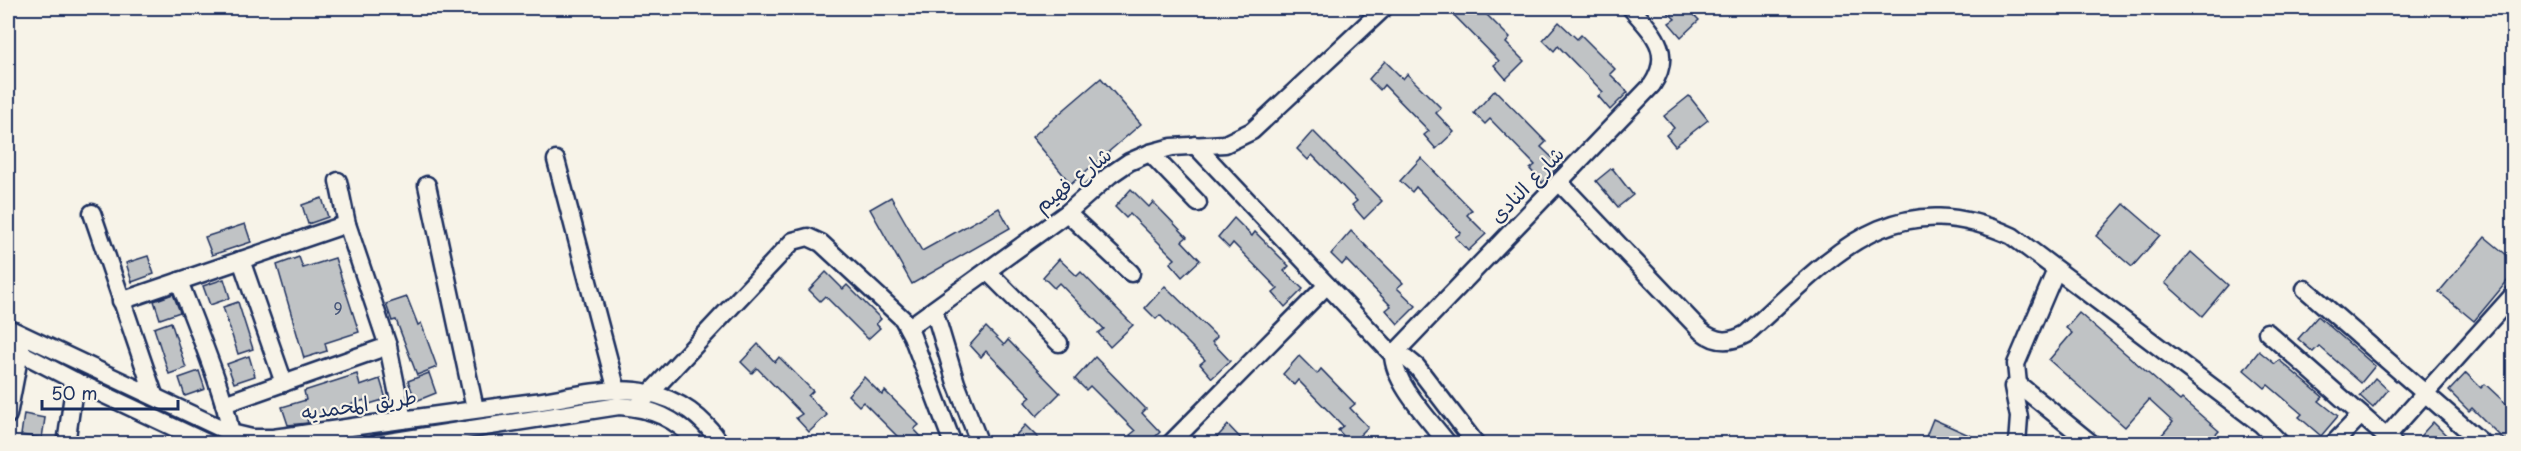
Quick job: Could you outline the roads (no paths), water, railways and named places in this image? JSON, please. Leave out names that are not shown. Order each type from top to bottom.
[{"type":"street","name":"شارع فهيم","points":[[908,328],[1067,213],[1129,162],[1172,147],[1225,144],[1252,130],[1384,8]]},
{"type":"street","name":"شارع النادى","points":[[1392,355],[1658,76],[1662,54],[1653,34],[1631,8]]},
{"type":"street","points":[[1195,145],[1392,355],[1401,382],[1448,444]]},
{"type":"street","points":[[1150,153],[1198,203]]},
{"type":"street","points":[[556,160],[616,391]]},
{"type":"street","points":[[338,181],[347,224],[388,346],[403,420]]},
{"type":"street","points":[[1559,182],[1701,331],[1718,341],[1728,341],[1746,334],[1837,253],[1856,239],[1899,222],[1922,218],[1945,217],[1991,226],[2012,236],[2261,424],[2281,444]]},
{"type":"street","points":[[427,185],[475,410]]},
{"type":"street","points":[[92,213],[154,395]]},
{"type":"street","points":[[1067,213],[1131,273]]},
{"type":"street","points":[[122,301],[347,224]]},
{"type":"street","points":[[637,407],[794,241],[800,237],[815,238],[892,308],[908,328],[953,444]]},
{"type":"street","points":[[241,260],[284,383]]},
{"type":"street","points":[[2056,270],[2016,364],[2018,384],[2092,444]]},
{"type":"street","points":[[987,271],[1059,344]]},
{"type":"street","points":[[179,281],[224,404],[230,438]]},
{"type":"street","points":[[1170,444],[1327,285]]},
{"type":"street","points":[[2305,289],[2480,441]]},
{"type":"street","points":[[2267,332],[2390,440],[2424,393],[2514,294]]},
{"type":"street","points":[[934,310],[955,380],[980,444]]},
{"type":"street","name":"طريق المحمديه","points":[[8,328],[16,336],[154,395],[230,438],[273,441],[403,420],[616,391],[649,393],[685,407],[700,418],[721,444]]},
{"type":"street","points":[[8,415],[21,353],[16,336]]},
{"type":"street","points":[[224,404],[388,346]]},
{"type":"street","points":[[21,353],[173,436],[209,444]]},
{"type":"street","points":[[1392,355],[1406,358],[1417,366],[1476,444]]},
{"type":"street","points":[[66,444],[75,381]]},
{"type":"street","points":[[2017,444],[2019,417],[2013,387],[2018,384]]},
{"type":"street","name":"طريق المحمديه","points":[[380,443],[619,406],[637,407],[676,422],[698,444]]},
{"type":"street","points":[[2333,444],[2361,415]]}]
